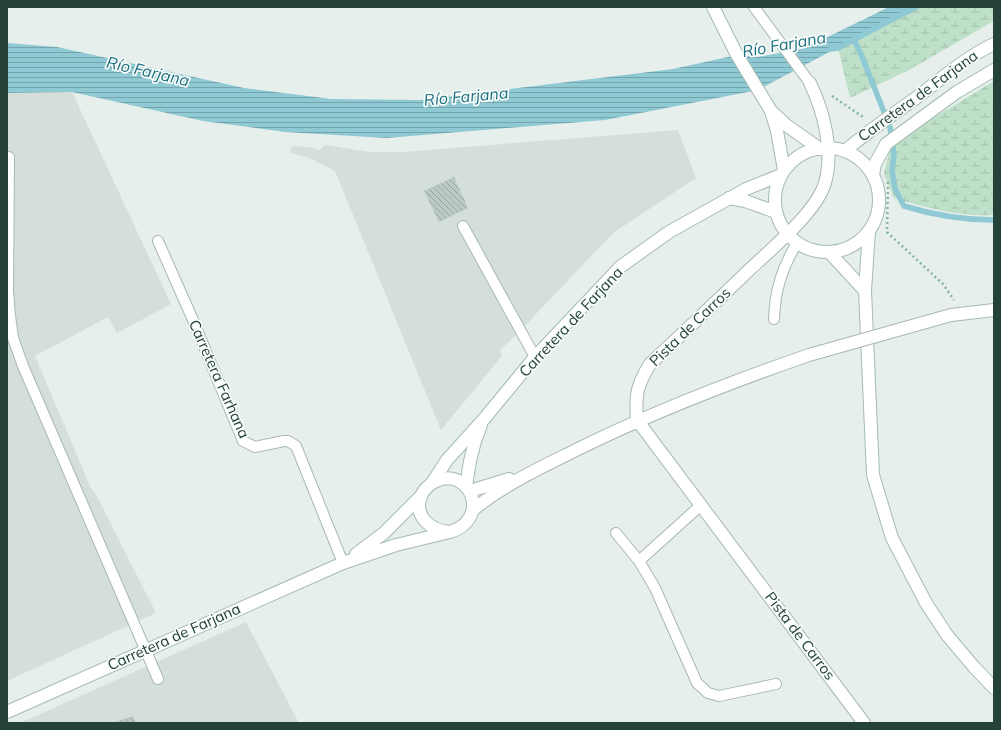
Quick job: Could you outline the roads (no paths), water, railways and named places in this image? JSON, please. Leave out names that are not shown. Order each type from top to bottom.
[{"type":"main road","points":[[713,7],[737,55],[771,111],[777,130],[783,172]]},
{"type":"main road","name":"Carretera de Farjana","points":[[845,151],[948,73],[983,49],[994,44]]},
{"type":"main road","name":"Carretera de Farjana","points":[[873,175],[879,154],[891,141],[957,92],[994,70]]},
{"type":"main road","name":"Pista de Carros","points":[[807,79],[824,121],[824,148],[828,164],[825,184],[812,207],[787,234],[650,364],[640,381],[635,400],[637,420],[864,723]]},
{"type":"main road","points":[[771,111],[786,125],[824,148]]},
{"type":"main road","points":[[869,231],[858,242],[844,249],[829,252],[807,248],[797,243],[787,234],[780,224],[776,212],[774,199],[776,187],[783,172],[794,159],[807,152],[824,148],[845,151],[856,157],[866,165],[873,175],[879,198],[878,209],[869,231],[865,291],[873,475],[892,538],[926,603],[947,635],[994,688]]},
{"type":"main road","name":"Carretera de Farjana","points":[[432,483],[447,460],[484,419],[535,357],[620,267],[669,232],[729,198],[783,172]]},
{"type":"main road","points":[[729,198],[750,202],[776,212]]},
{"type":"main road","points":[[829,252],[865,291]]},
{"type":"main road","points":[[474,509],[473,500],[468,489],[459,481],[450,478],[440,479],[432,483],[421,496],[420,507],[423,518],[430,526],[439,531],[450,532],[459,530],[466,524],[474,509],[504,486],[520,477],[637,420],[722,385],[809,355],[957,314],[994,310]]},
{"type":"main road","name":"Carretera de Farjana","points":[[468,489],[469,463],[475,440],[484,419]]},
{"type":"main road","points":[[468,489],[520,477]]},
{"type":"main road","name":"Carretera de Farjana","points":[[342,563],[384,533],[421,496]]},
{"type":"main road","name":"Carretera de Farjana","points":[[7,712],[342,563],[396,545],[450,532]]},
{"type":"lane","name":"Pista de Carros","points":[[754,7],[807,79]]},
{"type":"lane","points":[[9,157],[8,291],[13,338],[23,366],[158,679]]},
{"type":"lane","points":[[463,226],[535,357]]},
{"type":"lane","name":"Carretera Farhana","points":[[158,241],[193,320],[243,441],[255,447],[284,441],[288,441],[296,446],[342,563]]},
{"type":"lane","points":[[774,319],[774,299],[779,279],[786,260],[797,243]]},
{"type":"lane","points":[[639,561],[701,505]]},
{"type":"lane","points":[[616,533],[639,561],[655,588],[698,683],[708,693],[719,696],[776,684]]},
{"type":"water","name":"Río Farjana","points":[[889,7],[914,7],[758,90],[605,120],[387,138],[285,132],[203,121],[72,92],[7,93],[7,43],[57,47],[244,88],[331,99],[420,100],[673,69],[737,55],[758,57],[805,48]]},
{"type":"waterway","name":"Río Farjana","points":[[831,49],[838,48],[916,7]]},
{"type":"waterway","points":[[854,40],[890,127],[894,155],[892,170],[895,189],[904,206],[948,216],[994,220]]}]
